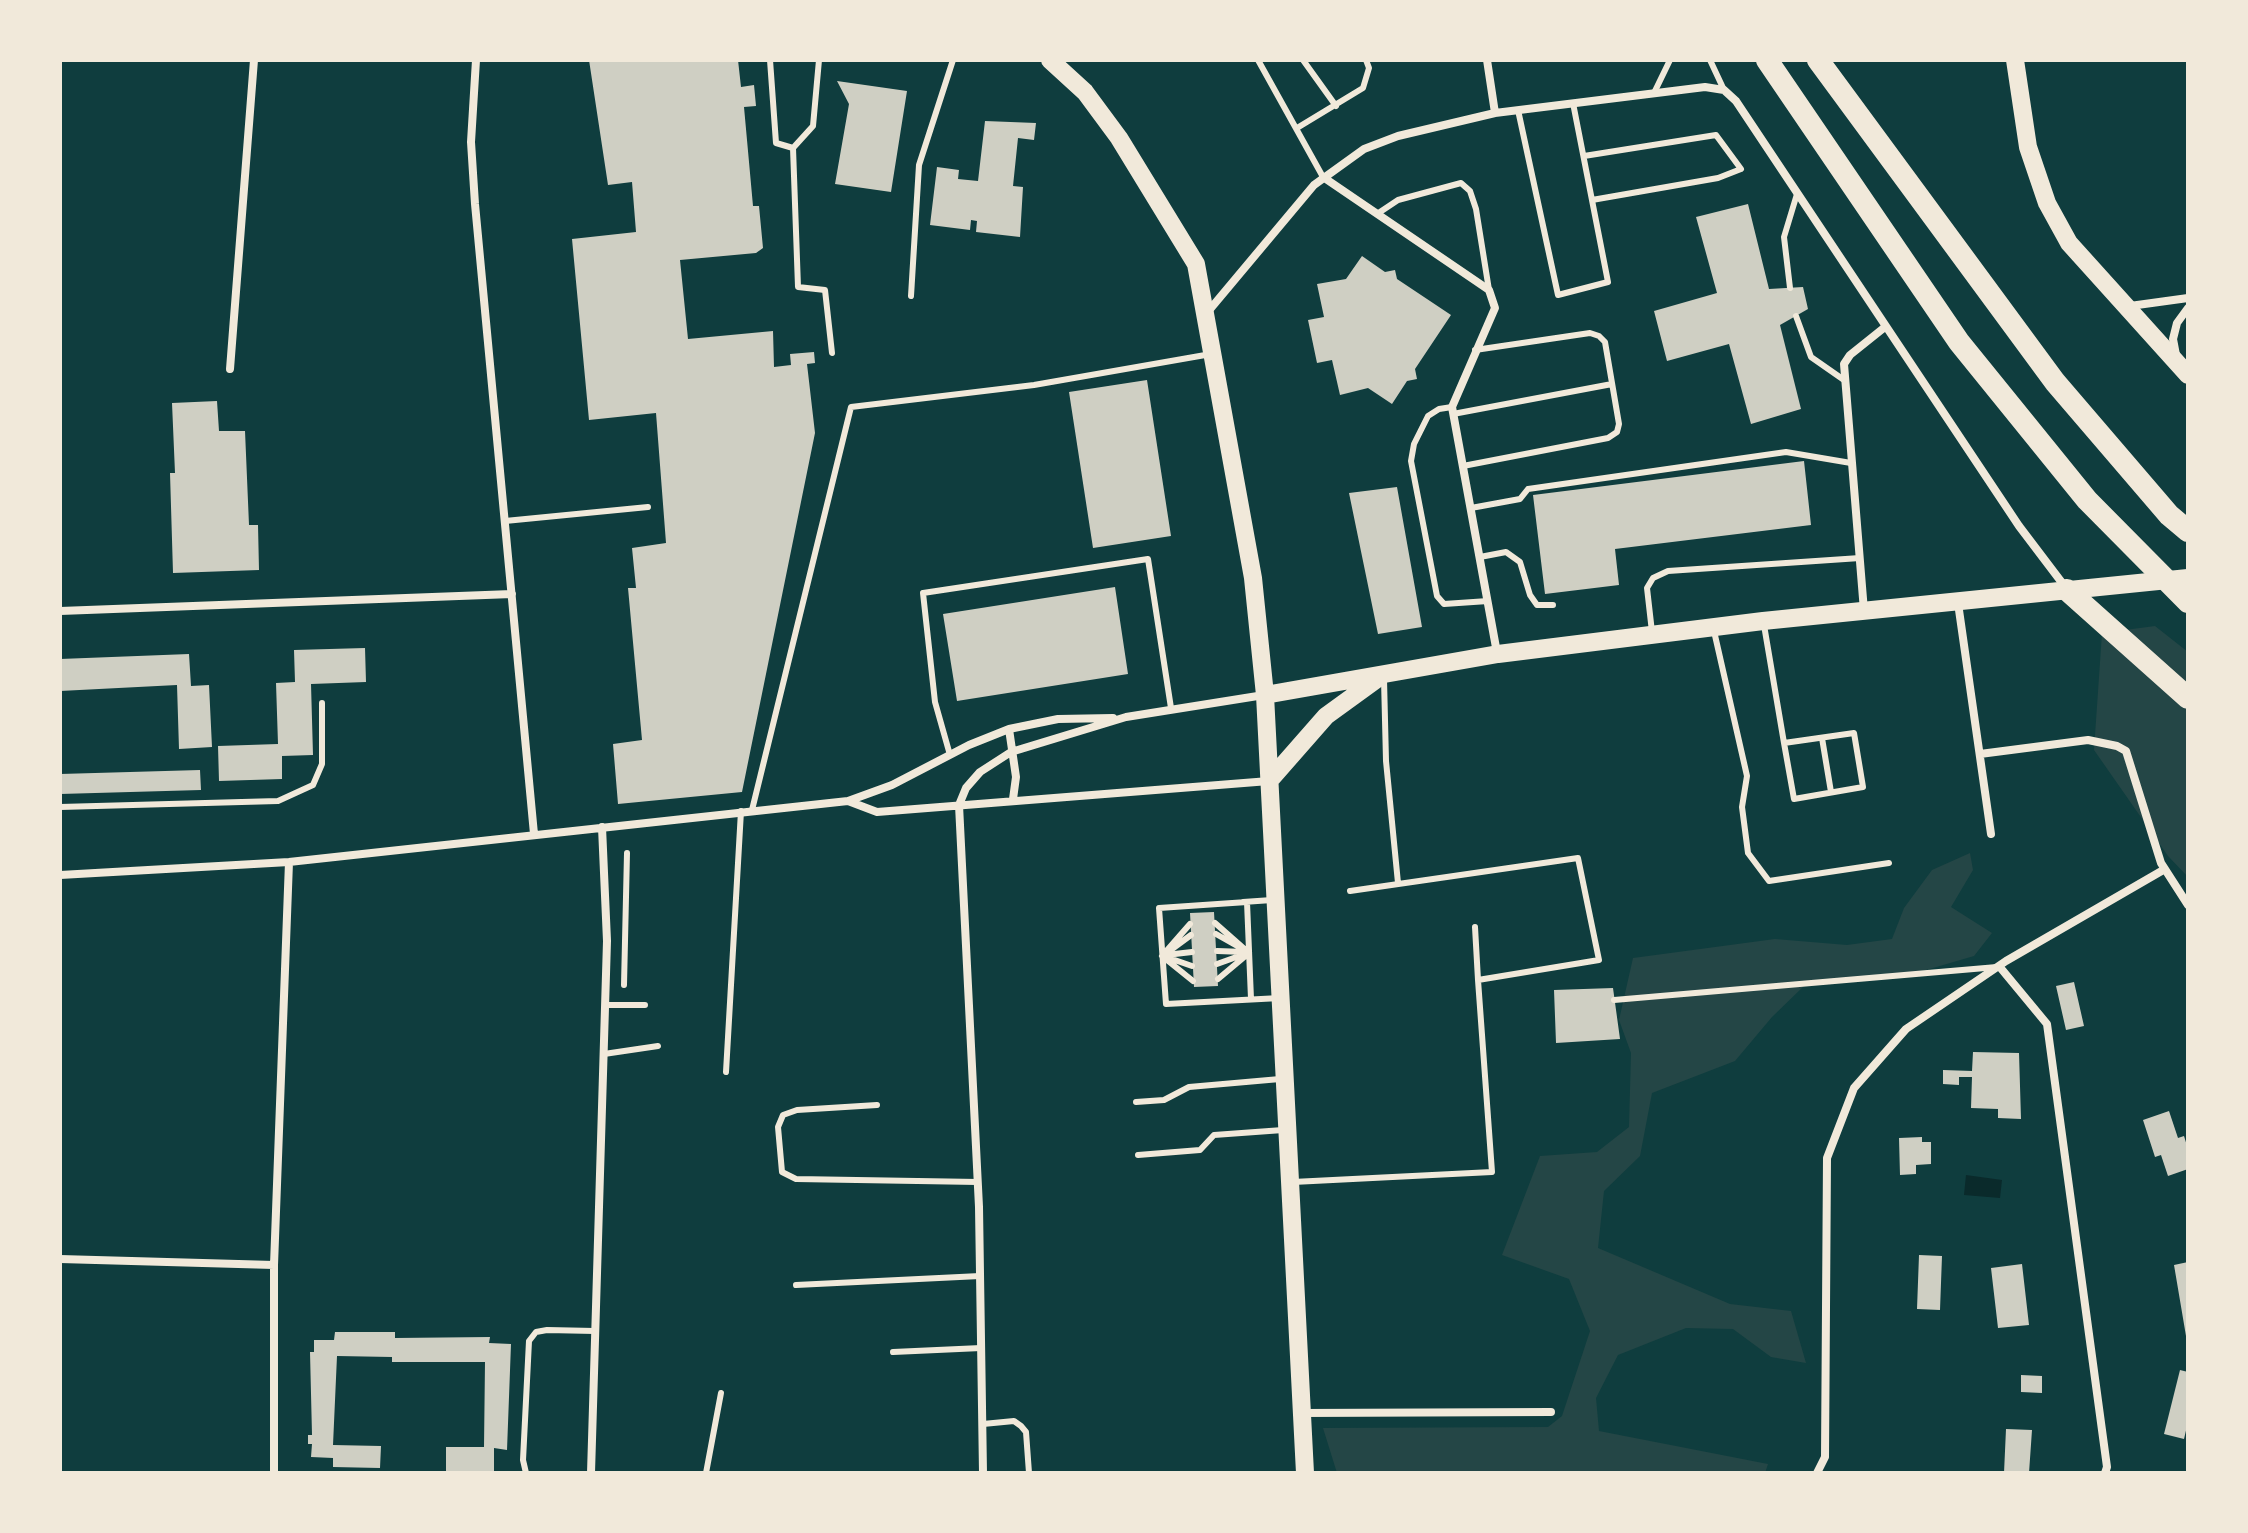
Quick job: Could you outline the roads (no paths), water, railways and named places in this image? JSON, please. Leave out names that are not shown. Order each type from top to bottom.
[{"type":"highway","points":[[1767,60],[1959,342],[2087,500],[2188,602]]},
{"type":"highway","points":[[1818,60],[2055,382],[2169,515],[2188,531]]},
{"type":"highway","points":[[2067,590],[2188,698]]},
{"type":"main road","points":[[1050,60],[1085,92],[1174,224],[1196,264],[1253,578],[1265,695],[1305,1473]]},
{"type":"main road","points":[[2015,60],[2028,147],[2047,203],[2069,243],[2183,370]]},
{"type":"main road","points":[[1265,695],[1498,654],[1763,621],[2188,578]]},
{"type":"main road","points":[[1269,781],[1326,716],[1383,675]]},
{"type":"street","points":[[230,369],[254,60]]},
{"type":"street","points":[[476,60],[471,142],[474,188],[534,834]]},
{"type":"street","points":[[1487,60],[1495,113]]},
{"type":"street","points":[[1205,315],[1323,177],[1364,149],[1398,136],[1495,113],[1698,88],[1724,90],[1736,101],[1885,327],[2067,590]]},
{"type":"street","points":[[1323,177],[1489,290],[1495,308],[1452,410],[1498,654]]},
{"type":"street","points":[[2127,307],[2188,298]]},
{"type":"street","points":[[2183,370],[2173,339],[2177,323],[2188,308]]},
{"type":"street","points":[[1864,612],[1844,364],[1850,355],[1885,327]]},
{"type":"street","points":[[60,611],[512,594]]},
{"type":"street","points":[[1958,603],[1991,834]]},
{"type":"street","points":[[983,1473],[978,1182],[959,805],[980,772],[1011,752],[1126,717],[1265,695]]},
{"type":"street","points":[[60,875],[289,862],[848,801],[892,785],[1009,729],[1058,719],[1126,717]]},
{"type":"street","points":[[1009,729],[1016,777],[1013,799]]},
{"type":"street","points":[[1980,754],[2088,740],[2126,751],[2151,838],[2165,869],[2188,905]]},
{"type":"street","points":[[848,801],[877,812],[1269,781]]},
{"type":"street","points":[[591,1473],[607,941],[602,827]]},
{"type":"street","points":[[274,1473],[274,1265],[289,862]]},
{"type":"street","points":[[1817,1473],[1825,1457],[1827,1158],[1854,1088],[1906,1029],[1999,966],[2165,869]]},
{"type":"street","points":[[1999,966],[2047,1024],[2107,1467],[2105,1473]]},
{"type":"street","points":[[60,1259],[274,1265]]},
{"type":"street","points":[[1300,1413],[1551,1412]]},
{"type":"lane","points":[[770,60],[776,143],[793,148]]},
{"type":"lane","points":[[819,60],[813,126],[793,148],[798,287],[825,290],[832,353]]},
{"type":"lane","points":[[911,296],[919,165],[953,60]]},
{"type":"lane","points":[[1258,60],[1323,177]]},
{"type":"lane","points":[[1303,60],[1336,106]]},
{"type":"lane","points":[[1297,128],[1363,88],[1369,68],[1366,60]]},
{"type":"lane","points":[[1654,93],[1670,60]]},
{"type":"lane","points":[[1710,60],[1724,90]]},
{"type":"lane","points":[[1518,110],[1558,295],[1608,282],[1573,103]]},
{"type":"lane","points":[[1584,156],[1716,135],[1741,169],[1718,178],[1592,200]]},
{"type":"lane","points":[[1377,214],[1398,200],[1461,183],[1470,191],[1476,209],[1489,290]]},
{"type":"lane","points":[[1790,288],[1784,237],[1797,194]]},
{"type":"lane","points":[[1796,316],[1811,357],[1844,380]]},
{"type":"lane","points":[[1463,466],[1608,438],[1617,432],[1619,424],[1605,342],[1599,336],[1590,333],[1475,350]]},
{"type":"lane","points":[[752,810],[851,407],[1034,385],[1211,354]]},
{"type":"lane","points":[[1488,601],[1444,604],[1437,596],[1411,461],[1414,444],[1428,416],[1439,409],[1452,410],[1612,384]]},
{"type":"lane","points":[[1471,508],[1520,499],[1528,489],[1786,452],[1851,463]]},
{"type":"lane","points":[[505,521],[648,507]]},
{"type":"lane","points":[[1480,557],[1506,552],[1520,562],[1530,595],[1537,605],[1553,605]]},
{"type":"lane","points":[[1652,635],[1647,588],[1653,578],[1668,571],[1860,558]]},
{"type":"lane","points":[[950,755],[935,702],[923,593],[1148,559],[1171,708]]},
{"type":"lane","points":[[1763,621],[1784,743],[1794,799],[1863,787],[1854,733],[1784,743]]},
{"type":"lane","points":[[1713,627],[1747,776],[1742,807],[1748,853],[1769,881],[1889,863]]},
{"type":"lane","points":[[1383,675],[1386,761],[1398,883]]},
{"type":"lane","points":[[60,807],[278,801],[313,785],[318,774],[322,764],[322,703]]},
{"type":"lane","points":[[1822,738],[1831,792]]},
{"type":"lane","points":[[726,1072],[741,811]]},
{"type":"lane","points":[[624,985],[627,853]]},
{"type":"lane","points":[[1350,891],[1578,858],[1599,960],[1478,980]]},
{"type":"lane","points":[[1275,899],[1159,908],[1166,1004],[1280,998]]},
{"type":"lane","points":[[1242,902],[1247,902],[1251,999]]},
{"type":"lane","points":[[1215,923],[1249,953]]},
{"type":"lane","points":[[1162,956],[1190,924]]},
{"type":"lane","points":[[1289,1182],[1492,1172],[1475,927]]},
{"type":"lane","points":[[1216,934],[1249,953]]},
{"type":"lane","points":[[1162,956],[1191,935]]},
{"type":"lane","points":[[607,941],[625,942]]},
{"type":"lane","points":[[1217,951],[1249,953]]},
{"type":"lane","points":[[1162,956],[1192,952]]},
{"type":"lane","points":[[1217,964],[1249,953]]},
{"type":"lane","points":[[1218,979],[1249,953]]},
{"type":"lane","points":[[1162,956],[1192,966]]},
{"type":"lane","points":[[1162,956],[1193,981]]},
{"type":"lane","points":[[1614,1000],[1999,966]]},
{"type":"lane","points":[[605,1005],[645,1005]]},
{"type":"lane","points":[[604,1054],[658,1046]]},
{"type":"lane","points":[[1136,1102],[1164,1100],[1189,1087],[1284,1079]]},
{"type":"lane","points":[[877,1105],[797,1110],[783,1115],[778,1127],[782,1172],[796,1179],[978,1182]]},
{"type":"lane","points":[[1138,1155],[1200,1150],[1214,1135],[1287,1130]]},
{"type":"lane","points":[[796,1285],[980,1276]]},
{"type":"lane","points":[[526,1473],[523,1460],[529,1341],[536,1332],[547,1330],[595,1331]]},
{"type":"lane","points":[[893,1352],[981,1348]]},
{"type":"lane","points":[[706,1473],[721,1393]]},
{"type":"lane","points":[[983,1424],[1014,1421],[1021,1426],[1026,1432],[1029,1473]]}]
